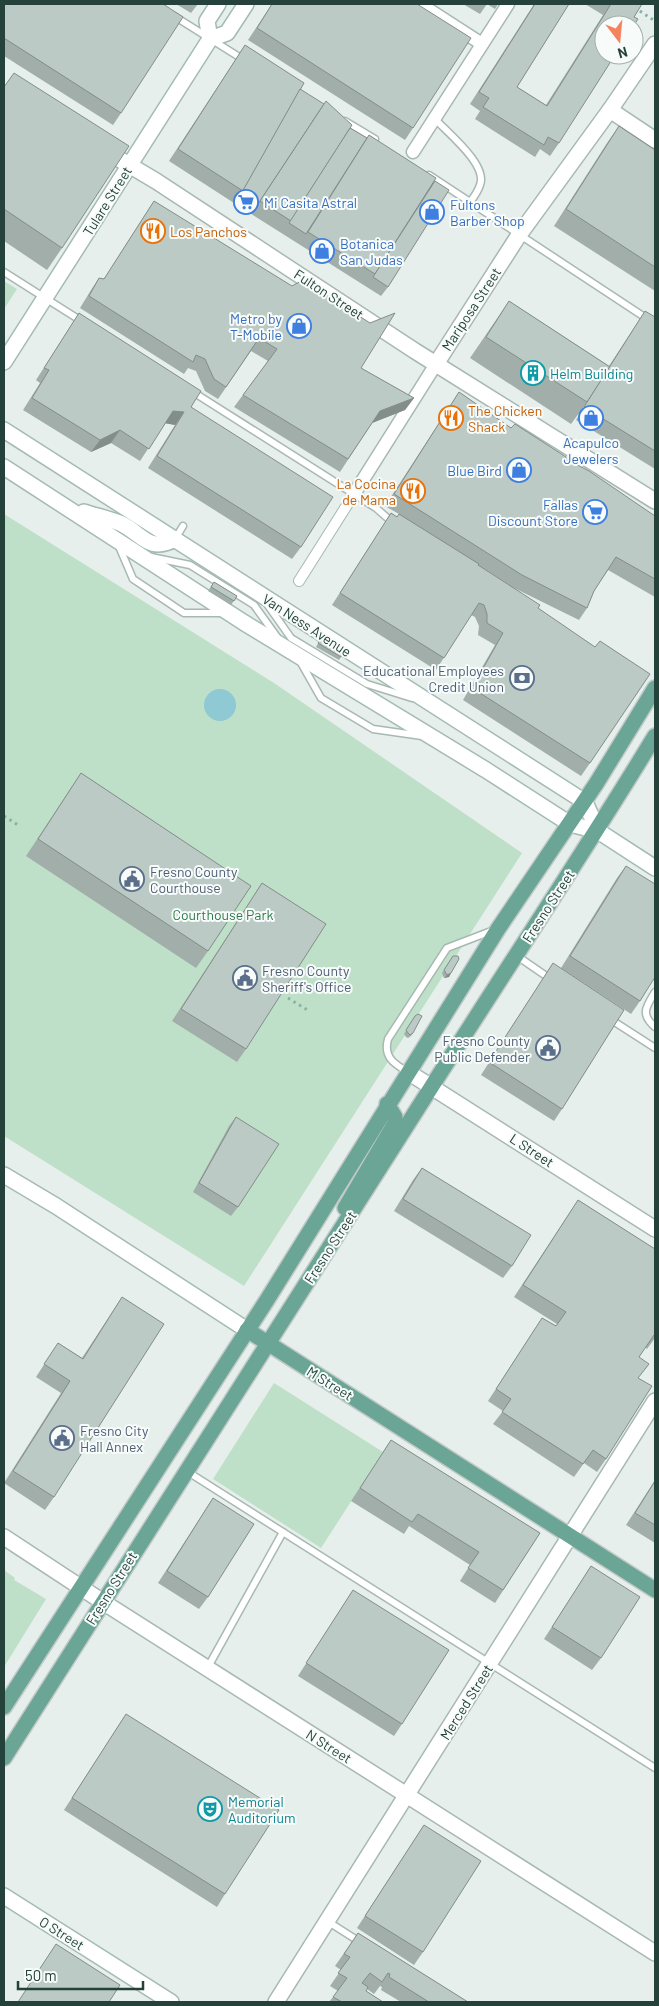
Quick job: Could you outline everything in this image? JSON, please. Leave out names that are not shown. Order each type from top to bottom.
[{"type":"main road","name":"Fresno Street","points":[[4,1706],[247,1330],[498,929],[585,802],[652,687]]},
{"type":"main road","name":"Fresno Street","points":[[4,1758],[267,1343],[338,1236],[598,831],[655,736]]},
{"type":"main road","points":[[338,1236],[347,1204],[395,1123],[395,1117],[387,1104]]},
{"type":"main road","name":"M Street","points":[[247,1330],[655,1590]]},
{"type":"street","points":[[210,39],[207,21],[218,4]]},
{"type":"street","name":"Tulare Street","points":[[4,362],[210,39],[227,33],[246,4]]},
{"type":"street","points":[[420,4],[482,44]]},
{"type":"street","points":[[413,152],[508,4]]},
{"type":"street","name":"Mariposa Street","points":[[299,581],[519,235],[610,110],[655,44]]},
{"type":"street","points":[[610,110],[655,140]]},
{"type":"street","name":"Fulton Street","points":[[94,144],[129,164],[436,364],[655,501]]},
{"type":"street","name":"Van Ness Avenue","points":[[4,430],[179,533],[261,595],[585,802]]},
{"type":"street","points":[[4,467],[291,652],[570,824],[598,831],[655,868]]},
{"type":"street","points":[[61,504],[122,524],[150,543],[158,545],[167,543],[179,533]]},
{"type":"street","points":[[585,802],[598,831]]},
{"type":"street","name":"L Street","points":[[408,1072],[655,1229]]},
{"type":"street","name":"M Street","points":[[4,1175],[87,1226],[247,1330]]},
{"type":"street","name":"Merced Street","points":[[276,2002],[654,1406]]},
{"type":"street","name":"N Street","points":[[4,1537],[655,1953]]},
{"type":"street","name":"O Street","points":[[4,1896],[171,2002]]},
{"type":"lane","points":[[170,14],[251,64]]},
{"type":"lane","points":[[341,119],[382,144]]},
{"type":"lane","points":[[435,119],[478,164],[481,184],[470,202]]},
{"type":"lane","points":[[422,170],[655,324]]},
{"type":"lane","points":[[4,272],[86,324]]},
{"type":"lane","points":[[183,385],[376,508],[400,528]]},
{"type":"lane","points":[[115,538],[133,579],[184,613],[228,612]]},
{"type":"lane","points":[[140,555],[190,565],[254,605],[291,652],[321,698],[373,729],[433,738]]},
{"type":"lane","points":[[408,1072],[394,1064],[388,1055],[386,1047],[388,1040],[447,948],[498,929]]},
{"type":"lane","points":[[516,956],[560,986]]},
{"type":"lane","points":[[655,992],[645,1008],[647,1019],[655,1027]]},
{"type":"lane","points":[[600,1012],[655,1048]]},
{"type":"lane","points":[[186,1471],[655,1768]]},
{"type":"lane","points":[[207,1668],[283,1532]]},
{"type":"lane","points":[[327,1921],[366,1946]]},
{"type":"path","points":[[628,4],[655,21]]},
{"type":"path","points":[[4,816],[18,825]]},
{"type":"path","points":[[288,998],[309,1011]]},
{"type":"green space","points":[[4,281],[17,289],[4,309]]},
{"type":"green space","name":"Courthouse Park","points":[[4,514],[274,683],[522,853],[244,1286],[4,1136]]},
{"type":"green space","points":[[274,1383],[383,1452],[321,1548],[213,1479]]},
{"type":"green space","points":[[4,1570],[15,1578],[14,1580],[46,1599],[4,1667]]},
{"type":"water","points":[[220,689],[231,694],[236,705],[231,716],[220,721],[209,716],[204,705],[209,694]]},
{"type":"building","points":[[4,4],[163,4],[183,17],[121,113],[4,38]]},
{"type":"building","points":[[272,4],[417,4],[471,38],[413,128],[257,28]]},
{"type":"building","points":[[535,4],[569,4],[517,87],[547,106],[594,31],[594,65],[609,65],[559,143],[548,137],[544,145],[483,107],[489,98],[479,92]]},
{"type":"building","points":[[611,4],[642,4],[635,15],[604,15]]},
{"type":"building","points":[[245,45],[304,83],[243,191],[178,149]]},
{"type":"building","points":[[14,73],[129,146],[62,248],[4,209],[4,87]]},
{"type":"building","points":[[300,89],[324,104],[258,204],[241,194]]},
{"type":"building","points":[[326,101],[352,125],[291,221],[260,201]]},
{"type":"building","points":[[619,126],[655,150],[655,267],[566,209]]},
{"type":"building","points":[[350,128],[367,138],[306,234],[289,223]]},
{"type":"building","points":[[369,135],[436,178],[375,274],[308,232]]},
{"type":"building","points":[[435,181],[449,190],[388,287],[373,277]]},
{"type":"building","points":[[154,201],[292,286],[303,280],[370,323],[395,313],[361,368],[414,398],[380,411],[348,459],[243,395],[277,349],[259,338],[226,387],[214,379],[205,359],[196,355],[193,362],[89,296],[99,278],[104,279]]},
{"type":"building","points":[[509,301],[610,367],[587,402],[486,337]]},
{"type":"building","points":[[645,311],[655,317],[655,451],[584,407]]},
{"type":"building","points":[[79,313],[201,391],[191,407],[333,497],[301,547],[157,456],[184,412],[173,411],[149,449],[120,430],[100,440],[32,398],[49,370],[44,368]]},
{"type":"building","points":[[459,392],[511,428],[515,424],[655,516],[655,579],[616,557],[594,591],[587,608],[522,575],[394,494]]},
{"type":"building","points":[[391,513],[397,517],[399,514],[479,564],[540,605],[538,608],[595,647],[600,641],[650,674],[590,763],[472,688],[503,633],[487,623],[484,605],[479,603],[444,658],[340,593]]},
{"type":"building","points":[[214,582],[237,596],[234,601],[211,587]]},
{"type":"building","points":[[321,638],[344,652],[341,657],[318,643]]},
{"type":"building","name":"Fresno County Courthouse","points":[[81,773],[251,886],[208,951],[38,839]]},
{"type":"building","points":[[626,866],[655,884],[655,977],[640,1001],[570,956]]},
{"type":"building","name":"Fresno County Sheriff's Office","points":[[262,883],[326,924],[246,1049],[181,1009]]},
{"type":"building","points":[[453,956],[458,956],[459,959],[451,973],[447,975],[444,970]]},
{"type":"building","name":"Fresno County Public Defender","points":[[553,963],[624,1010],[562,1109],[489,1062]]},
{"type":"building","points":[[418,1014],[422,1016],[410,1035],[406,1030]]},
{"type":"building","points":[[236,1117],[279,1144],[238,1207],[199,1183]]},
{"type":"building","points":[[422,1168],[531,1235],[512,1266],[403,1199]]},
{"type":"building","points":[[578,1200],[655,1249],[655,1336],[639,1357],[649,1364],[638,1378],[652,1386],[606,1459],[593,1450],[583,1464],[502,1412],[511,1399],[496,1389],[542,1318],[556,1326],[566,1312],[523,1285]]},
{"type":"building","name":"Fresno City Hall Annex","points":[[122,1297],[164,1324],[54,1497],[13,1471],[70,1381],[44,1364],[58,1343],[83,1359]]},
{"type":"building","points":[[391,1440],[540,1533],[503,1590],[468,1568],[479,1552],[418,1514],[412,1522],[360,1488]]},
{"type":"building","points":[[655,1481],[655,1525],[635,1513]]},
{"type":"building","points":[[213,1498],[254,1524],[208,1597],[167,1571]]},
{"type":"building","points":[[591,1566],[640,1597],[601,1658],[552,1627]]},
{"type":"building","points":[[353,1590],[449,1650],[402,1724],[306,1663]]},
{"type":"building","points":[[126,1714],[279,1810],[225,1894],[72,1798]]},
{"type":"building","points":[[424,1825],[481,1861],[423,1952],[365,1916]]},
{"type":"building","points":[[358,1933],[468,2002],[429,2002],[389,1977],[390,1974],[388,1973],[382,1982],[370,1973],[362,1983],[368,1987],[366,1991],[383,2002],[342,2002],[333,1997],[347,1978],[338,1973],[350,1957],[344,1954]]},
{"type":"building","points":[[56,1944],[120,1985],[109,2002],[18,2002]]},
{"type":"place","name":"Mi Casita Astral","points":[[246,202]]},
{"type":"place","name":"Fultons Barber Shop","points":[[432,212]]},
{"type":"place","name":"Los Panchos","points":[[153,231]]},
{"type":"place","name":"Botanica San Judas","points":[[322,251]]},
{"type":"place","name":"Metro by T-Mobile","points":[[299,326]]},
{"type":"place","name":"Helm Building","points":[[533,373]]},
{"type":"place","name":"The Chicken Shack","points":[[451,418]]},
{"type":"place","name":"Acapulco Jewelers","points":[[591,418]]},
{"type":"place","name":"Blue Bird","points":[[519,470]]},
{"type":"place","name":"La Cocina de Mama","points":[[413,491]]},
{"type":"place","name":"Fallas Discount Store","points":[[595,512]]},
{"type":"place","name":"Educational Employees Credit Union","points":[[522,678]]},
{"type":"place","name":"Fresno County Courthouse","points":[[132,879]]},
{"type":"place","name":"Fresno County Sheriff's Office","points":[[245,978]]},
{"type":"place","name":"Fresno County Public Defender","points":[[548,1048]]},
{"type":"place","name":"Fresno City Hall Annex","points":[[62,1438]]},
{"type":"place","name":"Memorial Auditorium","points":[[210,1809]]}]
